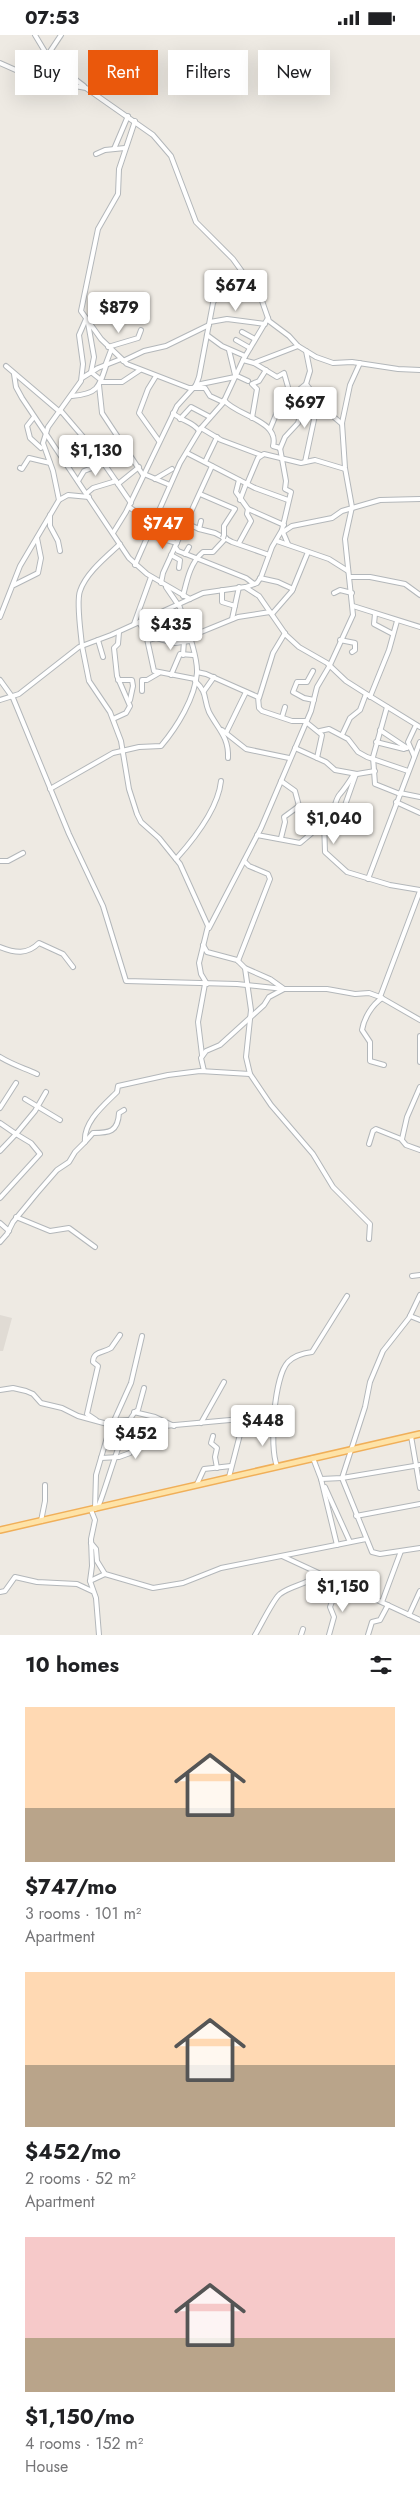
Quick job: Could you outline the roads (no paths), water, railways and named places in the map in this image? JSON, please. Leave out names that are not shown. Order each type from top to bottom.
[{"type":"main road","points":[[0,1530],[420,1434]]},
{"type":"street","points":[[35,35],[44,50]]},
{"type":"street","points":[[51,50],[61,35]]},
{"type":"street","points":[[0,63],[36,79],[86,88]]},
{"type":"street","points":[[78,81],[135,121],[165,147],[184,188],[196,222],[226,251],[244,274],[260,299],[268,319],[298,346],[332,363],[360,363],[420,370]]},
{"type":"street","points":[[114,149],[128,116]]},
{"type":"street","points":[[135,121],[119,169],[118,194],[98,229],[81,311],[109,348],[122,360],[156,376],[206,388],[210,395],[239,409],[242,413],[270,429],[275,440],[273,446],[280,448],[280,451]]},
{"type":"street","points":[[96,154],[125,148]]},
{"type":"street","points":[[113,533],[130,505],[173,413],[194,386],[202,370],[209,323],[215,299],[244,274]]},
{"type":"street","points":[[86,319],[92,334],[94,357],[91,372]]},
{"type":"street","points":[[59,500],[50,463],[43,447],[46,432],[72,396],[82,378],[83,365],[79,339],[86,319]]},
{"type":"street","points":[[82,378],[91,372],[144,351],[166,345],[209,323],[227,319],[265,324]]},
{"type":"street","points":[[135,565],[180,463],[200,429],[224,401],[244,358],[268,319]]},
{"type":"street","points":[[109,348],[138,338],[141,330]]},
{"type":"street","points":[[242,332],[255,339]]},
{"type":"street","points":[[207,335],[228,350],[277,377],[284,373],[290,394]]},
{"type":"street","points":[[236,340],[250,347]]},
{"type":"street","points":[[254,363],[298,346]]},
{"type":"street","points":[[72,396],[91,393],[100,383],[106,366],[109,348]]},
{"type":"street","points":[[228,350],[235,376]]},
{"type":"street","points":[[270,429],[280,405],[306,384],[310,371],[306,351]]},
{"type":"street","points":[[204,1071],[201,1061],[198,1025],[206,984],[199,965],[209,928],[257,835],[306,721],[317,687],[330,665],[351,619],[353,606],[345,539],[352,507],[345,469],[342,425],[350,385],[360,363]]},
{"type":"street","points":[[6,366],[60,411],[97,454],[130,505],[154,524]]},
{"type":"street","points":[[100,383],[122,382],[140,370]]},
{"type":"street","points":[[252,418],[256,389],[252,384],[259,381],[266,370]]},
{"type":"street","points":[[91,372],[100,383],[102,413],[143,475],[170,485]]},
{"type":"street","points":[[14,374],[19,393],[34,417],[135,565],[151,577],[191,599]]},
{"type":"street","points":[[156,376],[148,389],[139,413],[159,441]]},
{"type":"street","points":[[194,386],[235,376],[248,381]]},
{"type":"street","points":[[306,384],[316,399],[342,425]]},
{"type":"street","points":[[0,700],[13,698],[69,653],[82,646],[119,632],[203,593],[254,584],[260,578],[269,555],[282,531],[291,492],[285,489],[286,481],[280,451],[285,437],[298,423],[300,416],[306,413],[316,399]]},
{"type":"street","points":[[180,419],[191,407],[210,417]]},
{"type":"street","points":[[305,462],[315,415],[328,411]]},
{"type":"street","points":[[173,413],[180,419],[200,429],[260,455],[268,454],[281,459],[305,462],[315,460],[345,469]]},
{"type":"street","points":[[34,417],[27,426],[30,438],[40,447]]},
{"type":"street","points":[[205,463],[217,437]]},
{"type":"street","points":[[187,453],[247,484],[288,501]]},
{"type":"street","points":[[78,481],[84,471],[92,468],[97,454]]},
{"type":"street","points":[[240,500],[260,455]]},
{"type":"street","points":[[20,468],[22,469],[29,458],[40,463],[50,463]]},
{"type":"street","points":[[50,789],[107,756],[123,750],[161,746],[180,719],[197,672],[190,639],[179,605],[163,584],[162,576],[188,523],[212,466]]},
{"type":"street","points":[[88,495],[92,488],[117,483],[139,467]]},
{"type":"street","points":[[155,479],[172,469]]},
{"type":"street","points":[[239,480],[236,491],[240,500],[248,509],[284,525]]},
{"type":"street","points":[[183,596],[186,579],[196,558],[203,552],[213,552],[224,537],[224,526],[234,509],[200,494]]},
{"type":"street","points":[[0,617],[20,567],[59,500],[68,495],[88,495]]},
{"type":"street","points":[[282,531],[292,525],[332,518],[352,507],[380,500],[420,499]]},
{"type":"street","points":[[238,542],[251,521],[247,514],[248,509]]},
{"type":"street","points":[[159,511],[199,529],[269,555]]},
{"type":"street","points":[[50,515],[50,526],[58,541],[60,551]]},
{"type":"street","points":[[199,529],[200,521]]},
{"type":"street","points":[[282,531],[288,544]]},
{"type":"street","points":[[149,535],[176,545],[186,554],[246,578],[254,584]]},
{"type":"street","points":[[14,585],[38,573],[42,557],[37,536]]},
{"type":"street","points":[[276,541],[335,562],[348,571]]},
{"type":"street","points":[[120,544],[90,573],[80,589],[78,598],[82,646],[89,681],[113,719],[123,750],[130,794],[140,818],[176,859],[209,928]]},
{"type":"street","points":[[186,554],[189,547]]},
{"type":"street","points":[[148,640],[156,638],[175,643],[190,639],[232,619],[271,613],[293,589],[308,552]]},
{"type":"street","points":[[172,555],[180,560],[179,568]]},
{"type":"street","points":[[156,579],[162,576]]},
{"type":"street","points":[[134,625],[151,577]]},
{"type":"street","points":[[350,577],[370,577],[405,584],[420,595]]},
{"type":"street","points":[[260,578],[278,582],[293,589]]},
{"type":"street","points":[[232,619],[239,587]]},
{"type":"street","points":[[244,587],[259,596],[285,633],[308,653],[330,665],[346,681],[370,697],[418,726],[411,734],[408,747]]},
{"type":"street","points":[[222,590],[222,603],[235,607]]},
{"type":"street","points":[[334,593],[340,590],[352,593]]},
{"type":"street","points":[[353,606],[420,627]]},
{"type":"street","points":[[375,614],[374,624],[393,634]]},
{"type":"street","points":[[370,697],[385,663],[397,621]]},
{"type":"street","points":[[139,622],[148,640],[152,669],[159,673],[195,680],[204,691],[208,710],[227,740],[228,758]]},
{"type":"street","points":[[119,632],[118,644],[114,648],[118,680],[129,701]]},
{"type":"street","points":[[285,633],[273,653],[259,698],[260,710],[292,721],[306,721],[320,731],[322,740],[317,759]]},
{"type":"street","points":[[98,640],[103,657]]},
{"type":"street","points":[[340,640],[355,643],[355,650],[352,652]]},
{"type":"street","points":[[183,655],[184,641]]},
{"type":"street","points":[[171,675],[180,655],[193,655]]},
{"type":"street","points":[[314,671],[307,682],[298,682],[293,692],[304,698],[314,700]]},
{"type":"street","points":[[197,672],[214,677],[259,698]]},
{"type":"street","points":[[142,691],[142,680],[148,680],[159,673]]},
{"type":"street","points":[[204,691],[214,677]]},
{"type":"street","points":[[0,680],[13,698],[50,789],[104,906],[126,981],[248,985],[284,989],[327,989],[355,994],[372,993],[420,1020]]},
{"type":"street","points":[[113,719],[126,713],[130,706],[132,680],[118,680]]},
{"type":"street","points":[[226,733],[246,692]]},
{"type":"street","points":[[342,735],[350,719],[360,709],[366,694]]},
{"type":"street","points":[[282,717],[284,707]]},
{"type":"street","points":[[387,707],[376,742],[374,760],[375,785],[400,794],[420,797]]},
{"type":"street","points":[[320,731],[329,729],[342,735],[355,745],[358,752],[374,760],[408,771]]},
{"type":"street","points":[[221,730],[246,749],[289,758]]},
{"type":"street","points":[[380,730],[408,747],[414,757],[420,760]]},
{"type":"street","points":[[376,742],[404,749],[408,747]]},
{"type":"street","points":[[368,879],[386,836],[396,802],[420,742]]},
{"type":"street","points":[[295,748],[326,762],[333,769],[355,774],[375,771]]},
{"type":"street","points":[[344,808],[355,774]]},
{"type":"street","points":[[257,835],[300,843],[325,822],[335,810],[339,794],[346,790],[355,774]]},
{"type":"street","points":[[176,859],[213,806],[220,790],[221,781]]},
{"type":"street","points":[[281,781],[295,791],[299,807],[325,822]]},
{"type":"street","points":[[396,802],[420,813]]},
{"type":"street","points":[[281,838],[285,822],[284,817],[299,807]]},
{"type":"street","points":[[325,822],[325,853],[344,871],[394,886],[420,890],[381,997],[374,1003],[363,1023],[362,1030],[370,1042],[370,1061],[384,1065]]},
{"type":"street","points":[[0,861],[8,861],[23,853]]},
{"type":"street","points":[[238,961],[270,879],[268,875],[249,867],[244,861]]},
{"type":"street","points":[[0,947],[18,953],[33,950],[39,943],[63,954],[73,967]]},
{"type":"street","points":[[204,945],[209,952],[238,961],[245,968],[270,979],[284,989]]},
{"type":"street","points":[[245,968],[251,1010],[246,1057],[250,1074],[271,1105],[290,1124],[333,1187],[369,1223],[370,1239]]},
{"type":"street","points":[[202,1055],[209,1049],[220,1045],[269,997],[284,989]]},
{"type":"street","points":[[420,1037],[420,1062]]},
{"type":"street","points":[[0,1057],[20,1069],[27,1069],[37,1074]]},
{"type":"street","points":[[85,1142],[84,1133],[89,1122],[116,1092],[118,1086],[167,1075],[204,1071],[250,1074]]},
{"type":"street","points":[[0,1108],[16,1083]]},
{"type":"street","points":[[402,1139],[406,1117],[420,1087]]},
{"type":"street","points":[[0,1151],[16,1134],[46,1092]]},
{"type":"street","points":[[25,1099],[60,1120]]},
{"type":"street","points":[[0,1243],[16,1217],[57,1170],[69,1162],[73,1153],[93,1133],[110,1132],[116,1127],[118,1113],[124,1110]]},
{"type":"street","points":[[0,1123],[31,1143],[40,1154],[0,1199]]},
{"type":"street","points":[[369,1144],[375,1129],[402,1139],[406,1145],[420,1150]]},
{"type":"street","points":[[16,1217],[50,1231],[69,1228],[95,1247]]},
{"type":"street","points":[[0,1223],[8,1231]]},
{"type":"street","points":[[412,1276],[420,1275]]},
{"type":"street","points":[[420,1295],[410,1316],[383,1351],[369,1384],[365,1407],[342,1478],[372,1552],[376,1554],[420,1548]]},
{"type":"street","points":[[277,1466],[273,1452],[273,1424],[275,1403],[286,1365],[304,1352],[312,1352],[347,1296]]},
{"type":"street","points":[[410,1316],[420,1320]]},
{"type":"street","points":[[101,1423],[87,1414],[98,1366],[93,1362],[93,1358],[95,1353],[111,1348],[120,1335]]},
{"type":"street","points":[[99,1635],[97,1605],[90,1581],[96,1479],[111,1425],[115,1421],[131,1383],[142,1336]]},
{"type":"street","points":[[201,1423],[224,1382]]},
{"type":"street","points":[[0,1390],[13,1388],[26,1391],[33,1394],[41,1403],[62,1408],[70,1413],[111,1425]]},
{"type":"street","points":[[95,1509],[116,1457],[128,1420],[133,1412],[138,1411],[144,1388]]},
{"type":"street","points":[[133,1412],[155,1417],[174,1426]]},
{"type":"street","points":[[124,1435],[142,1428],[253,1418],[262,1423],[273,1424]]},
{"type":"street","points":[[229,1477],[244,1419]]},
{"type":"street","points":[[115,1421],[128,1420]]},
{"type":"street","points":[[102,1458],[116,1457],[132,1451],[142,1428]]},
{"type":"street","points":[[214,1436],[211,1444],[218,1448],[215,1457],[217,1468]]},
{"type":"street","points":[[411,1436],[418,1465],[420,1489]]},
{"type":"street","points":[[313,1458],[350,1542]]},
{"type":"street","points":[[321,1479],[342,1478],[418,1465]]},
{"type":"street","points":[[197,1484],[204,1469],[231,1466]]},
{"type":"street","points":[[321,1479],[337,1545]]},
{"type":"street","points":[[41,1521],[45,1501],[45,1485]]},
{"type":"street","points":[[356,1516],[420,1504]]},
{"type":"street","points":[[91,1543],[96,1549],[97,1561],[105,1573],[145,1586],[162,1587],[183,1583],[214,1570],[366,1539]]},
{"type":"street","points":[[382,1602],[401,1551]]},
{"type":"street","points":[[282,1556],[420,1620]]},
{"type":"street","points":[[90,1581],[105,1573]]},
{"type":"street","points":[[255,1635],[279,1594],[291,1587],[301,1586],[319,1574]]},
{"type":"street","points":[[0,1592],[5,1591],[16,1577],[37,1582],[84,1586],[92,1591]]},
{"type":"street","points":[[329,1635],[334,1617],[330,1607],[339,1583]]},
{"type":"street","points":[[409,1615],[420,1591]]},
{"type":"street","points":[[368,1635],[372,1622],[380,1620],[388,1605]]},
{"type":"street","points":[[301,1635],[303,1629]]}]
